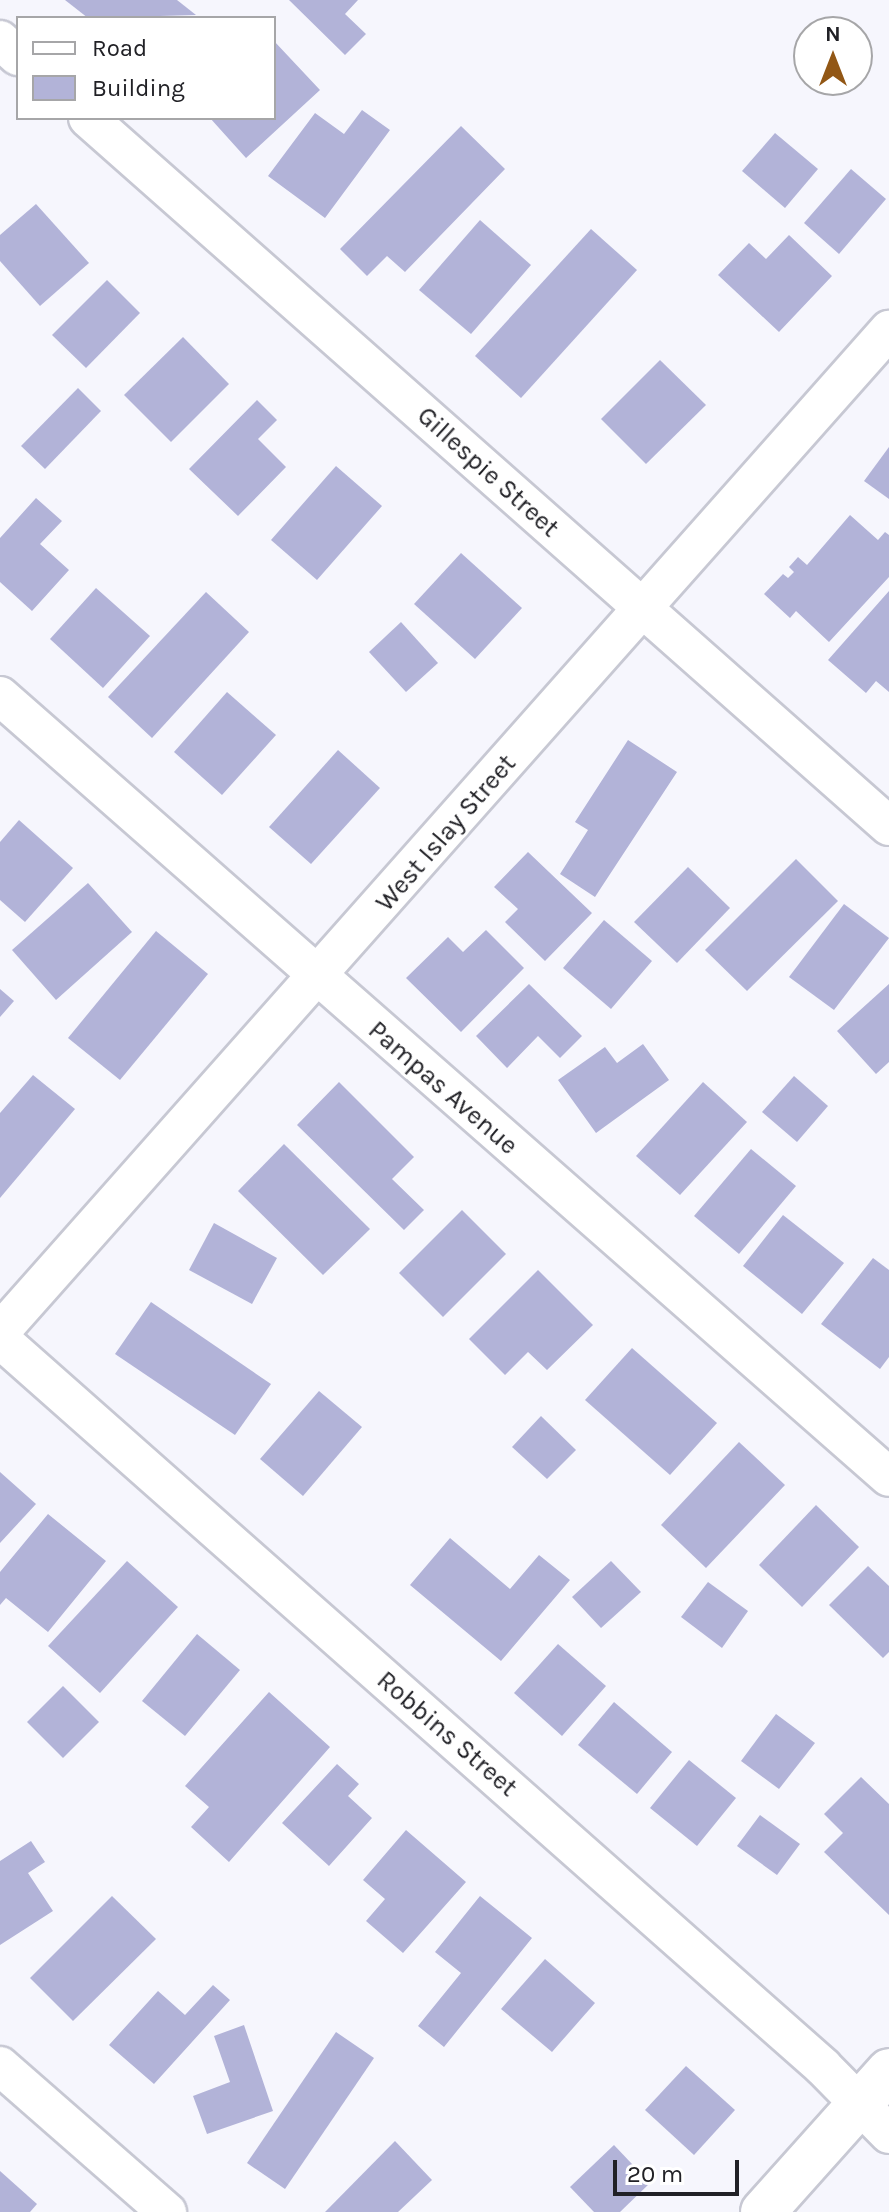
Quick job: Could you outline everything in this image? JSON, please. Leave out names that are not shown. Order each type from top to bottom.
[{"type":"street","points":[[0,40],[16,54]]},
{"type":"street","name":"Gillespie Street","points":[[90,120],[889,826]]},
{"type":"street","name":"West Islay Street","points":[[0,1332],[317,979],[889,330]]},
{"type":"street","name":"Pampas Avenue","points":[[0,696],[317,979],[889,1477]]},
{"type":"street","name":"Robbins Street","points":[[0,1339],[880,2103]]},
{"type":"street","points":[[0,2066],[167,2212]]},
{"type":"street","points":[[763,2212],[880,2103]]},
{"type":"building","points":[[65,0],[177,0],[196,15],[160,16],[85,16]]},
{"type":"building","points":[[289,0],[358,0],[345,14],[366,34],[345,55]]},
{"type":"building","points":[[276,43],[320,90],[246,158],[212,120],[276,120]]},
{"type":"building","points":[[362,110],[390,130],[325,218],[268,176],[315,113],[344,134]]},
{"type":"building","points":[[461,126],[505,169],[405,272],[387,256],[367,276],[340,249]]},
{"type":"building","points":[[775,133],[818,169],[785,208],[742,171]]},
{"type":"building","points":[[851,169],[886,199],[839,254],[804,223]]},
{"type":"building","points":[[36,204],[89,263],[40,306],[0,261],[0,235]]},
{"type":"building","points":[[480,220],[531,265],[471,334],[419,290]]},
{"type":"building","points":[[591,229],[637,270],[521,398],[475,356]]},
{"type":"building","points":[[789,235],[832,276],[779,332],[718,275],[749,243],[766,259]]},
{"type":"building","points":[[107,280],[140,313],[86,368],[52,335]]},
{"type":"building","points":[[183,337],[229,384],[171,442],[124,395]]},
{"type":"building","points":[[660,360],[706,405],[646,464],[601,419]]},
{"type":"building","points":[[78,388],[101,411],[45,469],[21,446]]},
{"type":"building","points":[[257,400],[277,420],[258,439],[286,467],[238,516],[189,469]]},
{"type":"building","points":[[889,447],[889,499],[864,481]]},
{"type":"building","points":[[336,466],[382,506],[317,580],[271,540]]},
{"type":"building","points":[[36,498],[62,521],[40,544],[69,570],[32,611],[0,582],[0,538]]},
{"type":"building","points":[[850,515],[878,540],[885,532],[889,535],[889,577],[829,642],[796,611],[790,618],[764,594],[783,574],[788,578],[794,572],[789,567],[798,557],[807,565]]},
{"type":"building","points":[[461,553],[522,608],[475,659],[414,604]]},
{"type":"building","points":[[96,588],[150,636],[103,688],[50,639]]},
{"type":"building","points":[[889,591],[889,692],[876,681],[866,693],[828,660]]},
{"type":"building","points":[[206,592],[249,632],[152,738],[108,697]]},
{"type":"building","points":[[401,622],[438,663],[406,692],[369,652]]},
{"type":"building","points":[[227,692],[276,735],[222,795],[174,752]]},
{"type":"building","points":[[628,740],[677,772],[595,897],[560,874],[588,830],[575,822]]},
{"type":"building","points":[[338,750],[380,788],[311,864],[269,827]]},
{"type":"building","points":[[19,820],[73,868],[25,922],[0,900],[0,842]]},
{"type":"building","points":[[528,852],[592,913],[545,961],[505,922],[518,909],[494,887]]},
{"type":"building","points":[[796,859],[838,901],[747,991],[705,950]]},
{"type":"building","points":[[688,867],[730,908],[677,963],[634,922]]},
{"type":"building","points":[[88,883],[132,932],[56,1000],[12,950]]},
{"type":"building","points":[[844,904],[889,938],[834,1010],[789,977]]},
{"type":"building","points":[[604,920],[652,961],[611,1009],[563,968]]},
{"type":"building","points":[[486,930],[524,968],[461,1032],[406,978],[448,937],[463,952]]},
{"type":"building","points":[[156,931],[208,974],[120,1080],[68,1038]]},
{"type":"building","points":[[529,984],[582,1036],[560,1058],[538,1036],[507,1068],[476,1036]]},
{"type":"building","points":[[889,984],[889,1062],[876,1074],[837,1031]]},
{"type":"building","points":[[0,989],[14,1001],[0,1017]]},
{"type":"building","points":[[643,1044],[669,1080],[596,1133],[558,1080],[605,1047],[617,1063]]},
{"type":"building","points":[[33,1075],[75,1109],[0,1198],[0,1113]]},
{"type":"building","points":[[794,1076],[828,1106],[797,1142],[762,1112]]},
{"type":"building","points":[[339,1082],[414,1157],[392,1179],[424,1210],[404,1230],[297,1125]]},
{"type":"building","points":[[703,1082],[747,1122],[680,1195],[636,1156]]},
{"type":"building","points":[[284,1144],[370,1229],[323,1275],[238,1191]]},
{"type":"building","points":[[751,1149],[796,1186],[739,1254],[694,1216]]},
{"type":"building","points":[[462,1210],[506,1254],[443,1317],[399,1273]]},
{"type":"building","points":[[783,1215],[844,1263],[802,1314],[743,1266]]},
{"type":"building","points":[[214,1223],[277,1258],[252,1304],[189,1270]]},
{"type":"building","points":[[873,1258],[889,1270],[889,1357],[880,1369],[821,1324]]},
{"type":"building","points":[[538,1270],[593,1325],[547,1370],[528,1352],[505,1375],[469,1339]]},
{"type":"building","points":[[151,1302],[271,1384],[235,1435],[115,1354]]},
{"type":"building","points":[[632,1348],[717,1423],[670,1475],[585,1400]]},
{"type":"building","points":[[319,1391],[362,1427],[303,1496],[260,1459]]},
{"type":"building","points":[[541,1416],[576,1450],[547,1479],[512,1447]]},
{"type":"building","points":[[739,1442],[785,1485],[706,1568],[661,1525]]},
{"type":"building","points":[[0,1472],[36,1504],[0,1543]]},
{"type":"building","points":[[816,1505],[859,1547],[802,1607],[759,1565]]},
{"type":"building","points":[[48,1514],[106,1561],[48,1632],[6,1598],[0,1605],[0,1572]]},
{"type":"building","points":[[450,1538],[510,1589],[539,1555],[570,1580],[501,1661],[410,1585]]},
{"type":"building","points":[[127,1561],[178,1607],[100,1693],[48,1646]]},
{"type":"building","points":[[611,1561],[641,1592],[601,1628],[572,1597]]},
{"type":"building","points":[[868,1566],[889,1586],[889,1652],[883,1658],[829,1605]]},
{"type":"building","points":[[708,1582],[748,1611],[722,1648],[681,1617]]},
{"type":"building","points":[[197,1634],[240,1670],[185,1736],[142,1701]]},
{"type":"building","points":[[558,1644],[606,1686],[562,1736],[514,1693]]},
{"type":"building","points":[[63,1686],[99,1722],[63,1758],[27,1722]]},
{"type":"building","points":[[269,1692],[330,1747],[229,1862],[191,1827],[209,1807],[185,1786]]},
{"type":"building","points":[[614,1702],[672,1752],[637,1794],[578,1745]]},
{"type":"building","points":[[776,1714],[815,1743],[779,1789],[741,1761]]},
{"type":"building","points":[[689,1760],[736,1798],[697,1846],[650,1808]]},
{"type":"building","points":[[337,1764],[359,1784],[348,1796],[372,1818],[329,1866],[282,1823]]},
{"type":"building","points":[[861,1777],[889,1804],[889,1915],[824,1852],[843,1833],[824,1814]]},
{"type":"building","points":[[760,1815],[800,1844],[777,1875],[737,1846]]},
{"type":"building","points":[[406,1830],[466,1882],[403,1953],[366,1921],[385,1899],[363,1880]]},
{"type":"building","points":[[31,1841],[45,1862],[28,1873],[53,1911],[0,1945],[0,1861]]},
{"type":"building","points":[[112,1896],[156,1939],[73,2021],[30,1978]]},
{"type":"building","points":[[480,1896],[532,1938],[444,2047],[418,2026],[461,1973],[435,1952]]},
{"type":"building","points":[[545,1959],[595,2003],[552,2052],[501,2009]]},
{"type":"building","points":[[213,1985],[230,2000],[154,2084],[109,2045],[158,1991],[185,2015]]},
{"type":"building","points":[[244,2025],[273,2111],[207,2134],[193,2096],[230,2082],[214,2036]]},
{"type":"building","points":[[336,2032],[374,2058],[285,2189],[247,2163]]},
{"type":"building","points":[[686,2066],[735,2110],[694,2155],[645,2110]]},
{"type":"building","points":[[395,2141],[432,2180],[398,2212],[325,2212]]},
{"type":"building","points":[[614,2145],[650,2183],[620,2212],[594,2212],[570,2187]]},
{"type":"building","points":[[0,2171],[37,2204],[30,2212],[0,2212]]}]
